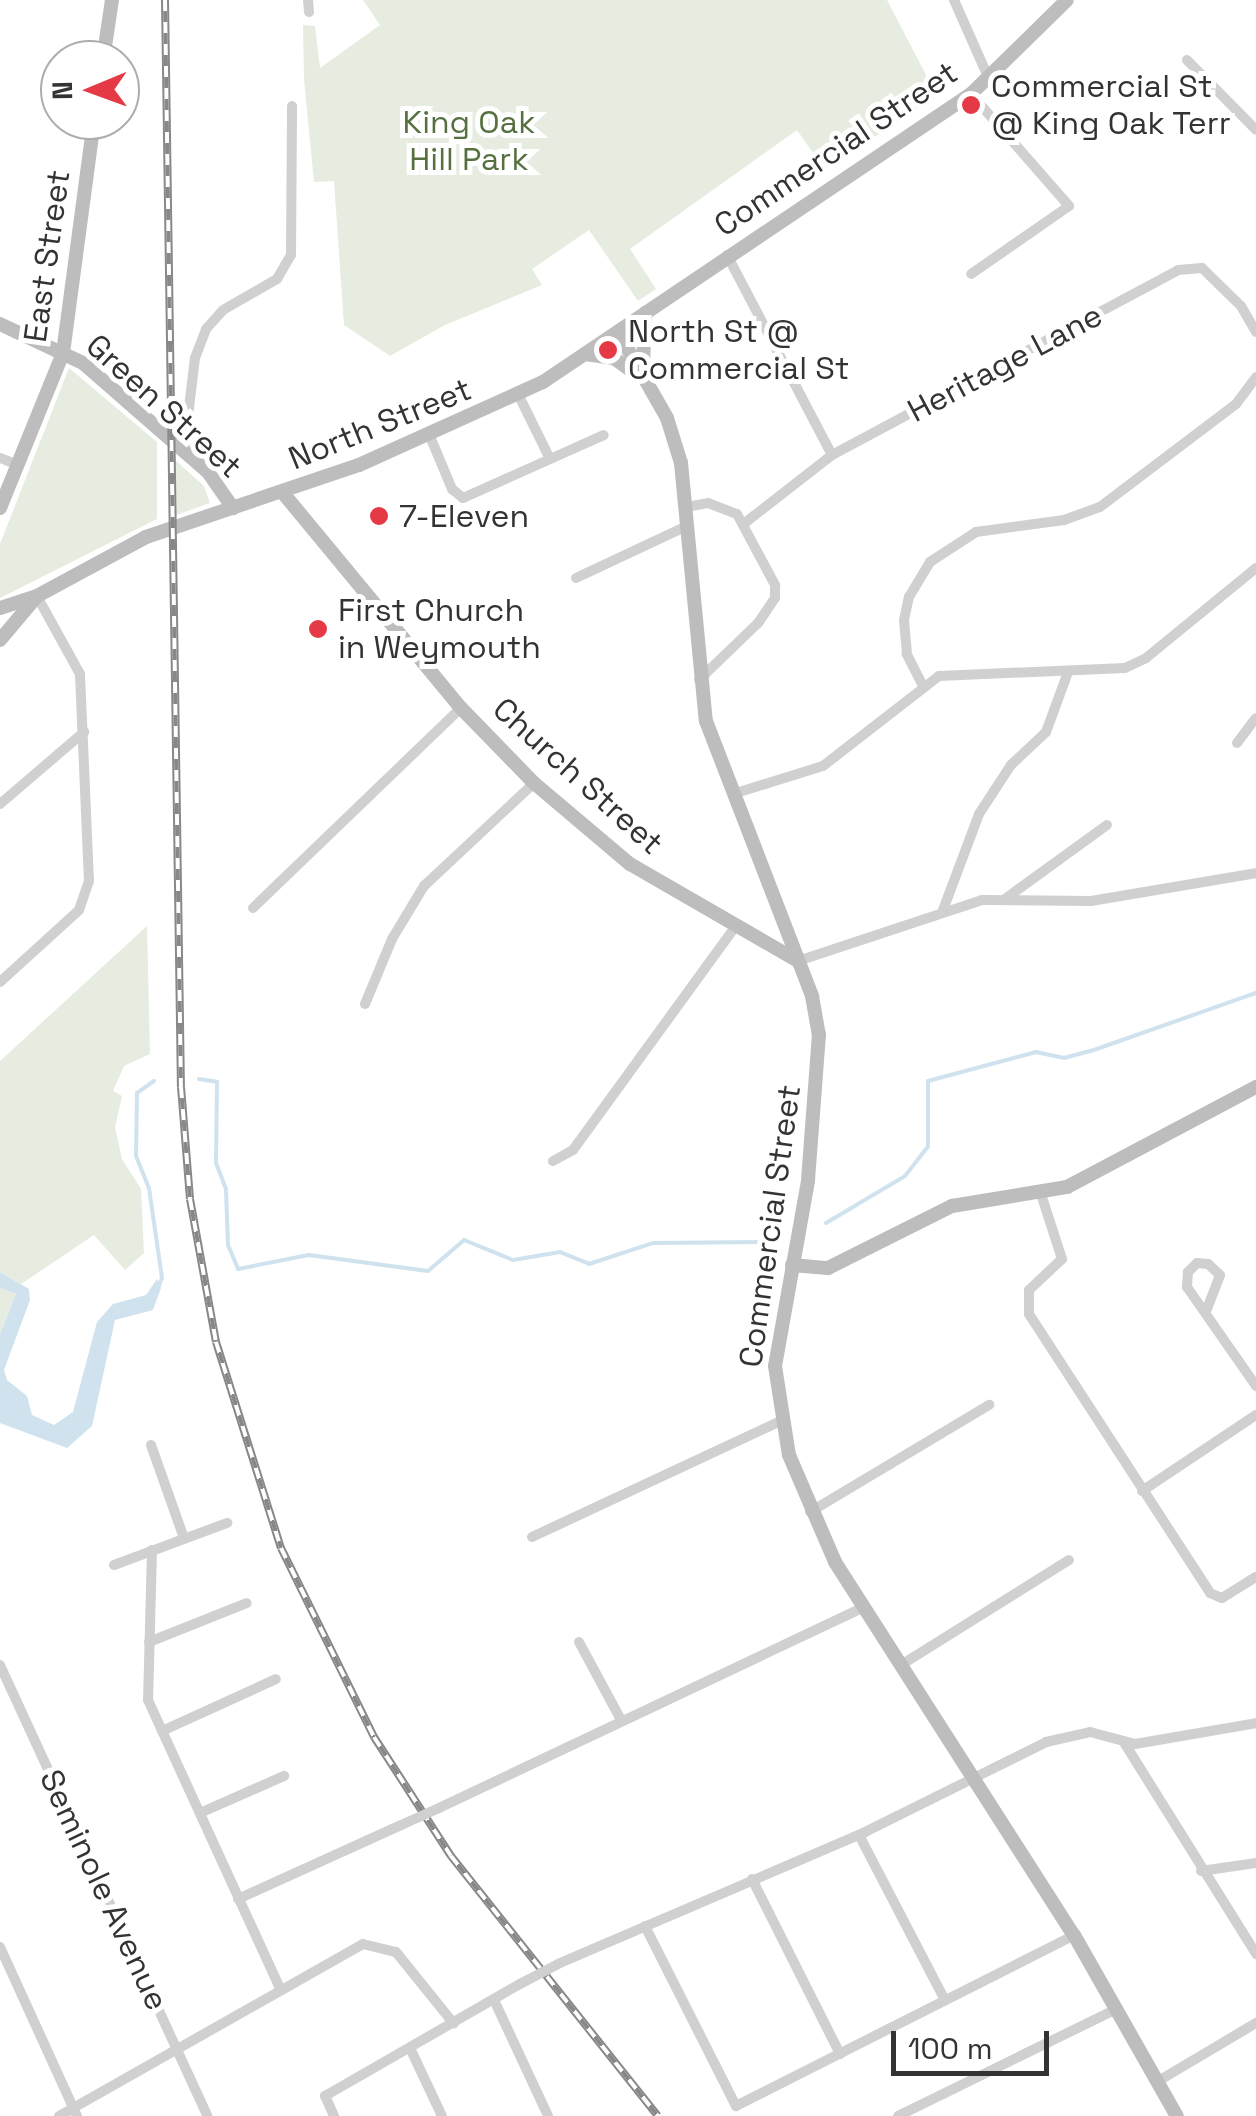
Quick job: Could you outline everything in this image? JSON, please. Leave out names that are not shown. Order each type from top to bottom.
[{"type":"main road","points":[[106,40],[112,0]]},
{"type":"main road","name":"Commercial Street","points":[[1067,0],[971,94],[620,330],[667,418],[686,507],[698,680],[733,794],[812,996],[819,1064],[775,1366],[781,1420],[810,1512],[864,1607],[1074,1935],[1160,2080],[1177,2116]]},
{"type":"main road","name":"East Street","points":[[0,508],[63,353],[91,140]]},
{"type":"main road","points":[[644,378],[640,339],[645,313]]},
{"type":"main road","name":"Green Street","points":[[0,324],[63,353],[184,450],[218,484],[233,508]]},
{"type":"main road","name":"North Street","points":[[0,608],[37,596],[146,537],[283,493],[519,396],[620,330]]},
{"type":"main road","points":[[585,354],[614,358],[644,378]]},
{"type":"main road","name":"Church Street","points":[[283,493],[462,708],[534,782],[630,864],[734,928],[798,961]]},
{"type":"main road","name":"North Street","points":[[0,640],[37,596]]},
{"type":"main road","points":[[792,1265],[828,1268],[952,1206],[1041,1194],[1079,1182],[1256,1087]]},
{"type":"street","points":[[954,0],[989,79]]},
{"type":"street","points":[[1187,60],[1254,125]]},
{"type":"street","points":[[971,94],[1070,206],[971,274]]},
{"type":"street","points":[[184,450],[195,358],[206,329],[223,310],[283,273],[293,244],[292,106]]},
{"type":"street","points":[[727,255],[832,456]]},
{"type":"street","name":"Heritage Lane","points":[[746,522],[832,456],[1178,270],[1202,268],[1216,279],[1256,332]]},
{"type":"street","points":[[922,684],[907,654],[904,620],[909,596],[930,562],[976,532],[1064,520],[1100,507],[1236,404],[1256,377]]},
{"type":"street","points":[[519,396],[550,459]]},
{"type":"street","points":[[430,434],[452,489],[463,498],[604,435]]},
{"type":"street","points":[[0,458],[16,464]]},
{"type":"street","points":[[686,507],[722,506],[746,522],[775,598],[698,680]]},
{"type":"street","points":[[576,578],[688,526]]},
{"type":"street","points":[[733,794],[824,766],[863,740],[922,684],[976,670],[1067,675],[1146,658],[1256,568]]},
{"type":"street","points":[[0,982],[79,910],[87,893],[80,674],[37,596]]},
{"type":"street","points":[[942,910],[978,814],[1011,765],[1046,732],[1067,675]]},
{"type":"street","points":[[253,908],[462,708]]},
{"type":"street","points":[[1237,743],[1256,718]]},
{"type":"street","points":[[0,804],[84,732]]},
{"type":"street","points":[[365,1004],[392,938],[424,886],[534,782]]},
{"type":"street","points":[[1004,899],[1107,826]]},
{"type":"street","points":[[798,961],[942,910],[1004,899],[1091,901],[1256,873]]},
{"type":"street","points":[[554,1161],[572,1150],[734,928]]},
{"type":"street","points":[[1041,1194],[1062,1259],[1029,1290],[1025,1306],[1142,1491],[1216,1598],[1256,1577]]},
{"type":"street","points":[[1207,1308],[1256,1386]]},
{"type":"street","points":[[810,1512],[989,1405]]},
{"type":"street","points":[[1142,1491],[1256,1415]]},
{"type":"street","points":[[532,1537],[781,1420]]},
{"type":"street","points":[[151,1445],[184,1538]]},
{"type":"street","points":[[114,1566],[228,1523]]},
{"type":"street","points":[[152,1550],[147,1695],[281,1990]]},
{"type":"street","points":[[901,1665],[1069,1560]]},
{"type":"street","points":[[148,1642],[247,1603]]},
{"type":"street","points":[[238,1900],[864,1607]]},
{"type":"street","points":[[579,1642],[620,1718]]},
{"type":"street","name":"Seminole Avenue","points":[[0,1665],[206,2116]]},
{"type":"street","points":[[162,1731],[276,1679]]},
{"type":"street","points":[[334,2116],[325,2096],[560,1963],[859,1835],[1068,1735],[1090,1732],[1125,1744],[1256,1724]]},
{"type":"street","points":[[1125,1744],[1256,1954]]},
{"type":"street","points":[[200,1813],[284,1776]]},
{"type":"street","points":[[859,1835],[944,2000]]},
{"type":"street","points":[[1202,1871],[1256,1863]]},
{"type":"street","points":[[752,1880],[840,2054]]},
{"type":"street","points":[[646,1926],[736,2106],[1074,1935]]},
{"type":"street","points":[[59,2116],[76,2112],[347,1951],[381,1944],[400,1956],[454,2024]]},
{"type":"street","points":[[0,1946],[76,2112]]},
{"type":"street","points":[[494,2000],[548,2116]]},
{"type":"street","points":[[898,2116],[1118,2008]]},
{"type":"street","points":[[1160,2080],[1256,2023]]},
{"type":"street","points":[[410,2048],[442,2116]]},
{"type":"green space","name":"King Oak Hill Park","points":[[363,0],[887,0],[937,96],[825,170],[797,130],[630,249],[656,289],[638,301],[589,230],[532,269],[542,285],[445,325],[390,356],[344,325],[334,181],[314,182],[304,79],[303,25],[315,26],[320,68],[380,25]]},
{"type":"green space","points":[[69,368],[157,442],[157,519],[0,598],[0,544]]},
{"type":"green space","points":[[174,459],[204,486],[210,503],[176,515]]},
{"type":"green space","points":[[147,926],[150,1054],[124,1066],[113,1091],[122,1096],[115,1127],[122,1159],[141,1189],[144,1253],[125,1270],[94,1235],[21,1284],[0,1272],[0,1061]]},
{"type":"green space","points":[[0,1288],[16,1294],[0,1334]]},
{"type":"water","points":[[0,1272],[29,1289],[30,1300],[4,1370],[7,1380],[27,1396],[32,1415],[54,1425],[73,1412],[97,1322],[113,1304],[146,1295],[157,1279],[161,1288],[153,1310],[115,1320],[92,1426],[67,1448],[0,1423],[0,1334],[16,1294],[0,1288]]},
{"type":"waterway","points":[[826,1223],[905,1176],[928,1147],[928,1081],[1036,1052],[1064,1058],[1091,1051],[1256,993]]},
{"type":"waterway","points":[[199,1079],[217,1082],[216,1163],[226,1189],[228,1245],[238,1269],[309,1255],[428,1271],[464,1240],[513,1260],[560,1252],[589,1264],[653,1243],[771,1242]]},
{"type":"waterway","points":[[154,1081],[137,1093],[136,1156],[149,1188],[162,1278],[158,1288]]},
{"type":"railway","points":[[165,0],[181,1087],[190,1199],[216,1342],[281,1548],[374,1737],[451,1856],[658,2116]]},
{"type":"place","name":"Commercial St @ King Oak Terr","points":[[971,105]]},
{"type":"place","name":"North St @ Commercial St","points":[[608,350]]},
{"type":"place","name":"7-Eleven","points":[[379,516]]},
{"type":"place","name":"First Church in Weymouth","points":[[318,629]]}]
